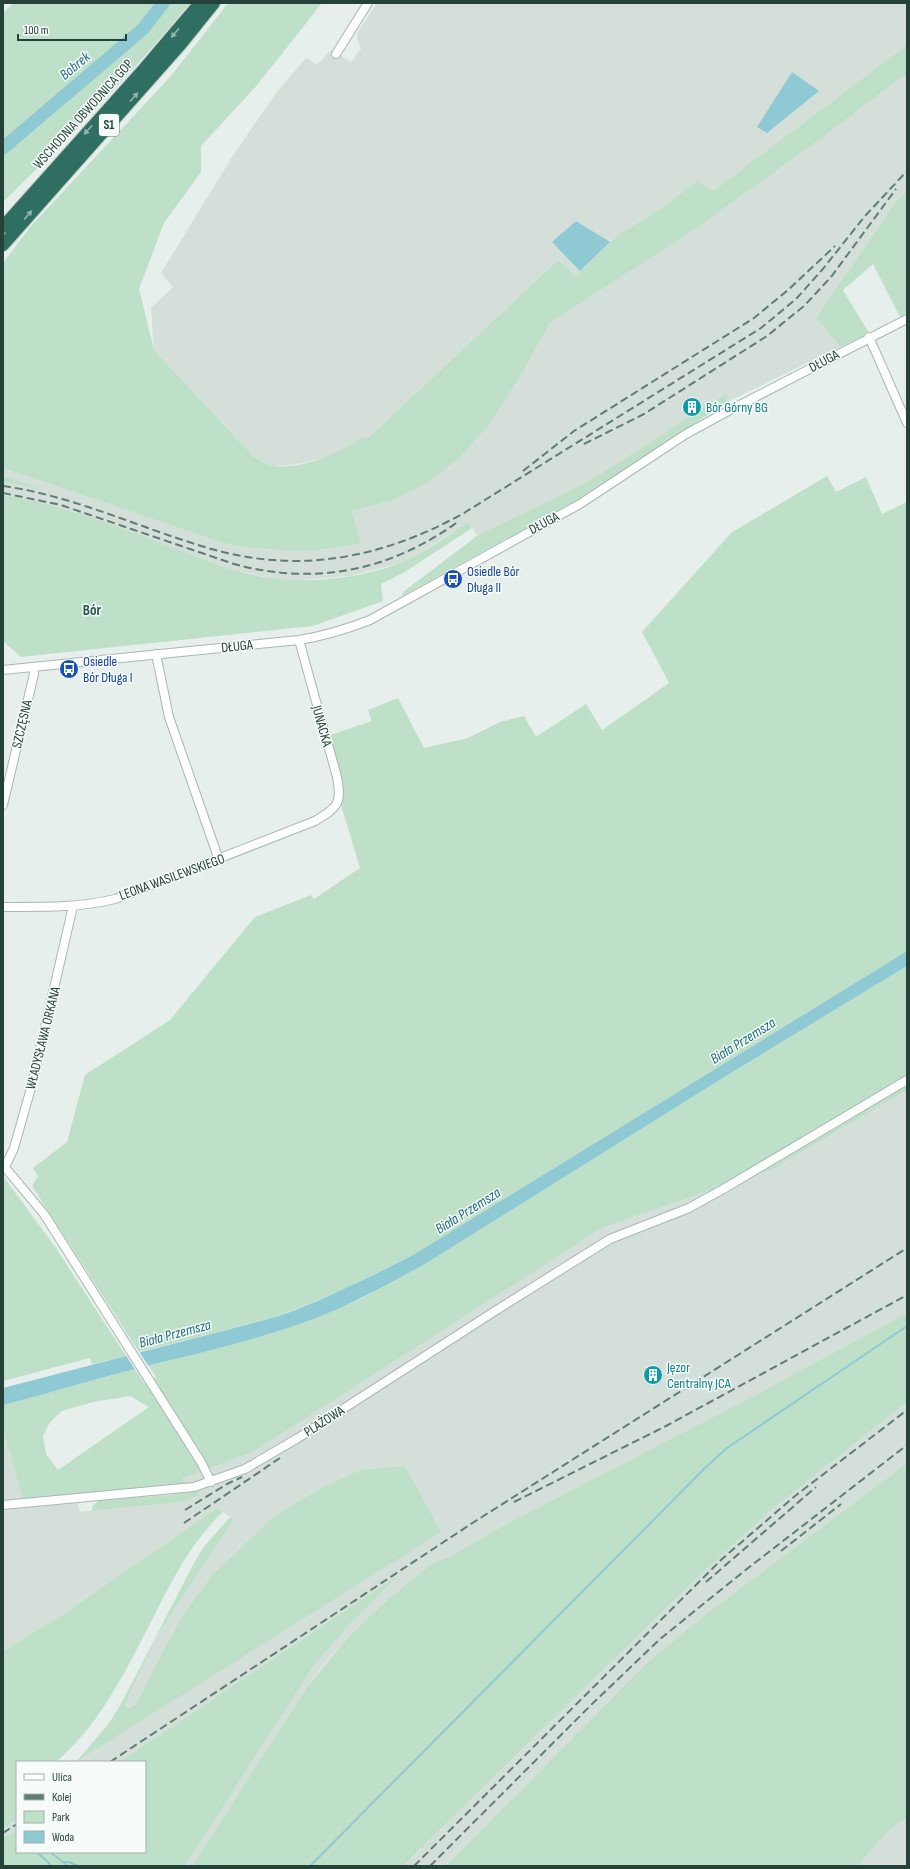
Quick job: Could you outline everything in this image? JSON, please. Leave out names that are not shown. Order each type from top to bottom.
[{"type":"highway","name":"WSCHODNIA OBWODNICA GOP","points":[[3,227],[144,69],[200,3]]},
{"type":"highway","name":"WSCHODNIA OBWODNICA GOP","points":[[3,245],[181,44],[214,3]]},
{"type":"street","points":[[336,54],[368,3]]},
{"type":"street","name":"DŁUGA","points":[[3,670],[299,640],[345,630],[370,620],[580,504],[686,434],[907,319]]},
{"type":"street","points":[[870,337],[907,423]]},
{"type":"street","name":"JUNACKA","points":[[299,640],[338,777],[341,796],[333,810]]},
{"type":"street","points":[[156,654],[169,717],[219,860]]},
{"type":"street","name":"SZCZĘSNA","points":[[3,805],[34,674],[33,667]]},
{"type":"street","name":"LEONA WASILEWSKIEGO","points":[[3,907],[73,906],[115,899],[315,822],[333,810]]},
{"type":"street","name":"WŁADYSŁAWA ORKANA","points":[[4,1166],[11,1159],[31,1088],[73,906]]},
{"type":"street","name":"PLAŻOWA","points":[[3,1506],[194,1488],[245,1469],[298,1438],[610,1239],[689,1208],[719,1192],[907,1080]]},
{"type":"street","points":[[4,1166],[44,1214],[201,1462],[211,1482]]},
{"type":"shaded area","points":[[377,3],[907,3],[907,45],[713,191],[697,181],[663,207],[618,235],[576,276],[558,260],[368,438],[364,437],[331,456],[298,464],[273,466],[254,457],[154,350],[151,308],[173,287],[161,273],[232,157],[276,93],[306,58],[317,65],[331,50],[351,62],[361,49],[357,38],[358,32]]},
{"type":"shaded area","points":[[907,73],[907,190],[894,204],[816,318],[840,347],[727,402],[575,501],[487,549],[468,522],[416,556],[394,565],[350,576],[300,580],[276,579],[233,570],[54,506],[3,495],[3,482],[39,488],[3,476],[3,468],[223,543],[249,548],[294,551],[318,550],[361,544],[352,511],[393,500],[525,368],[550,323],[697,228],[826,135]]},
{"type":"shaded area","points":[[907,1090],[907,1313],[744,1401],[508,1523],[453,1555],[434,1562],[395,1593],[349,1636],[323,1666],[307,1687],[192,1866],[185,1866],[313,1667],[349,1625],[397,1576],[120,1761],[78,1761],[298,1621],[321,1488],[274,1516],[212,1575],[185,1612],[134,1706],[129,1708],[124,1705],[158,1634],[233,1519],[217,1508],[62,1615],[3,1651],[3,1509],[78,1503],[80,1512],[181,1502],[201,1495],[182,1479],[255,1451],[604,1227],[773,1169]]},
{"type":"shaded area","points":[[907,1402],[907,1463],[701,1618],[650,1660],[445,1866],[403,1866],[693,1582],[770,1511]]},
{"type":"shaded area","points":[[3,1429],[22,1496],[23,1500],[3,1501]]},
{"type":"shaded area","points":[[907,1817],[907,1866],[858,1866],[887,1832]]},
{"type":"shaded area","points":[[16,1820],[16,1830],[3,1838],[3,1828]]},
{"type":"green space","points":[[13,3],[190,3],[122,80],[75,130],[3,202],[3,13]]},
{"type":"green space","points":[[228,3],[322,3],[258,84],[201,146],[201,172],[164,223],[139,289],[154,350],[254,457],[274,466],[298,465],[321,459],[364,437],[368,438],[558,260],[576,276],[618,235],[663,207],[697,181],[713,191],[907,45],[907,73],[826,135],[697,228],[550,323],[525,368],[487,427],[458,459],[427,483],[393,500],[352,511],[361,544],[318,550],[294,551],[249,548],[223,543],[3,468],[3,263],[31,226],[171,76]]},
{"type":"green space","points":[[907,190],[907,313],[900,317],[873,264],[843,290],[869,333],[840,347],[816,318],[894,204]]},
{"type":"green space","points":[[726,394],[727,402],[575,501],[402,596],[403,592],[477,536],[588,482]]},
{"type":"green space","points":[[3,476],[7,477],[43,489],[3,482]]},
{"type":"green space","points":[[827,476],[836,492],[866,477],[882,514],[907,502],[907,951],[413,1255],[345,1289],[276,1317],[139,1352],[32,1186],[38,1176],[33,1168],[67,1142],[85,1075],[170,1020],[255,917],[311,895],[314,899],[360,868],[321,738],[372,721],[368,710],[398,698],[424,748],[468,738],[500,722],[524,716],[536,737],[586,704],[602,730],[669,683],[642,632],[732,532]]},
{"type":"green space","points":[[3,495],[50,505],[118,527],[236,571],[273,578],[294,580],[337,578],[379,570],[417,555],[437,544],[468,522],[472,528],[403,573],[381,584],[383,601],[313,626],[21,657],[3,641]]},
{"type":"green space","points":[[907,966],[907,1090],[773,1169],[604,1227],[255,1451],[182,1479],[189,1485],[23,1500],[3,1429],[3,1405],[135,1369],[145,1384],[156,1377],[149,1366],[284,1329],[356,1301],[425,1264],[726,1076]],"holes":[[[130,1396],[149,1407],[58,1470],[46,1454],[43,1436],[50,1422],[62,1411],[93,1402]]]},
{"type":"green space","points":[[3,1176],[56,1248],[126,1356],[92,1364],[90,1358],[3,1381]]},
{"type":"green space","points":[[907,1313],[907,1402],[770,1511],[693,1582],[403,1866],[192,1866],[307,1687],[349,1636],[395,1593],[434,1562],[453,1555],[508,1523],[744,1401]]},
{"type":"green space","points":[[907,1463],[907,1817],[887,1832],[858,1866],[445,1866],[650,1660],[701,1618]]},
{"type":"green space","points":[[405,1466],[441,1532],[77,1761],[110,1722],[122,1702],[202,1549],[230,1517],[234,1519],[158,1634],[124,1705],[129,1708],[135,1705],[169,1639],[185,1612],[212,1575],[274,1516],[321,1488],[361,1470]]},
{"type":"green space","points":[[196,1491],[201,1495],[181,1502],[92,1511],[94,1504],[101,1500],[169,1495]]},
{"type":"green space","points":[[217,1508],[223,1512],[203,1534],[186,1558],[114,1691],[88,1729],[57,1761],[16,1761],[16,1820],[3,1828],[3,1651],[62,1615]]},
{"type":"green space","points":[[400,1574],[349,1625],[313,1667],[185,1866],[3,1866],[3,1838],[16,1830],[16,1853],[146,1853],[146,1761],[120,1761]]},
{"type":"water","points":[[792,72],[819,91],[767,133],[757,127]]},
{"type":"water","points":[[576,221],[610,242],[580,271],[552,242]]},
{"type":"water","points":[[907,951],[907,966],[726,1076],[425,1264],[371,1293],[316,1318],[271,1333],[3,1405],[3,1388],[276,1317],[329,1296],[396,1264],[413,1255]]},
{"type":"pier","points":[[138,1350],[150,1368],[136,1371],[125,1354]]},
{"type":"waterway","name":"Bobrek","points":[[3,148],[143,29],[163,3]]},
{"type":"waterway","points":[[310,1866],[705,1468],[727,1448],[907,1326]]},
{"type":"waterway","points":[[38,1853],[52,1866]]},
{"type":"waterway","points":[[51,1853],[68,1866]]},
{"type":"waterway","points":[[63,1862],[69,1862],[78,1866]]},
{"type":"railway","points":[[3,486],[55,497],[107,513],[208,548],[242,556],[275,560],[308,561],[340,558],[371,551],[403,541],[433,529],[464,513],[761,328],[796,299],[822,270],[865,216],[907,171]]},
{"type":"railway","points":[[584,444],[644,414],[767,336],[804,306],[831,277],[896,189]]},
{"type":"railway","points":[[523,471],[574,431],[754,318],[788,290],[835,246]]},
{"type":"railway","points":[[3,493],[61,505],[234,564],[264,571],[294,574],[351,570],[379,562],[406,552],[433,538],[459,521]]},
{"type":"railway","points":[[112,1761],[474,1522],[907,1248]]},
{"type":"railway","points":[[514,1502],[666,1426],[907,1295]]},
{"type":"railway","points":[[414,1866],[722,1559],[795,1496],[907,1410]]},
{"type":"railway","points":[[430,1866],[590,1706],[660,1639],[743,1572],[907,1445]]},
{"type":"railway","points":[[184,1523],[280,1458]]},
{"type":"railway","points":[[185,1510],[227,1484],[242,1477]]},
{"type":"railway","points":[[706,1582],[816,1487]]},
{"type":"railway","points":[[781,1551],[841,1504]]},
{"type":"railway","points":[[3,1833],[16,1825]]},
{"type":"place","name":"Bór Górny BG","points":[[692,407]]},
{"type":"place","name":"Osiedle Bór Długa II","points":[[453,579]]},
{"type":"place","name":"Osiedle Bór Długa I","points":[[69,669]]},
{"type":"place","name":"Jęzor Centralny JCA","points":[[653,1375]]},
{"type":"district","name":"Bór","points":[[92,610]]},
{"type":"water label","name":"Biała Przemsza","points":[[743,1041]]},
{"type":"water label","name":"Biała Przemsza","points":[[468,1211]]},
{"type":"water label","name":"Biała Przemsza","points":[[175,1334]]}]
